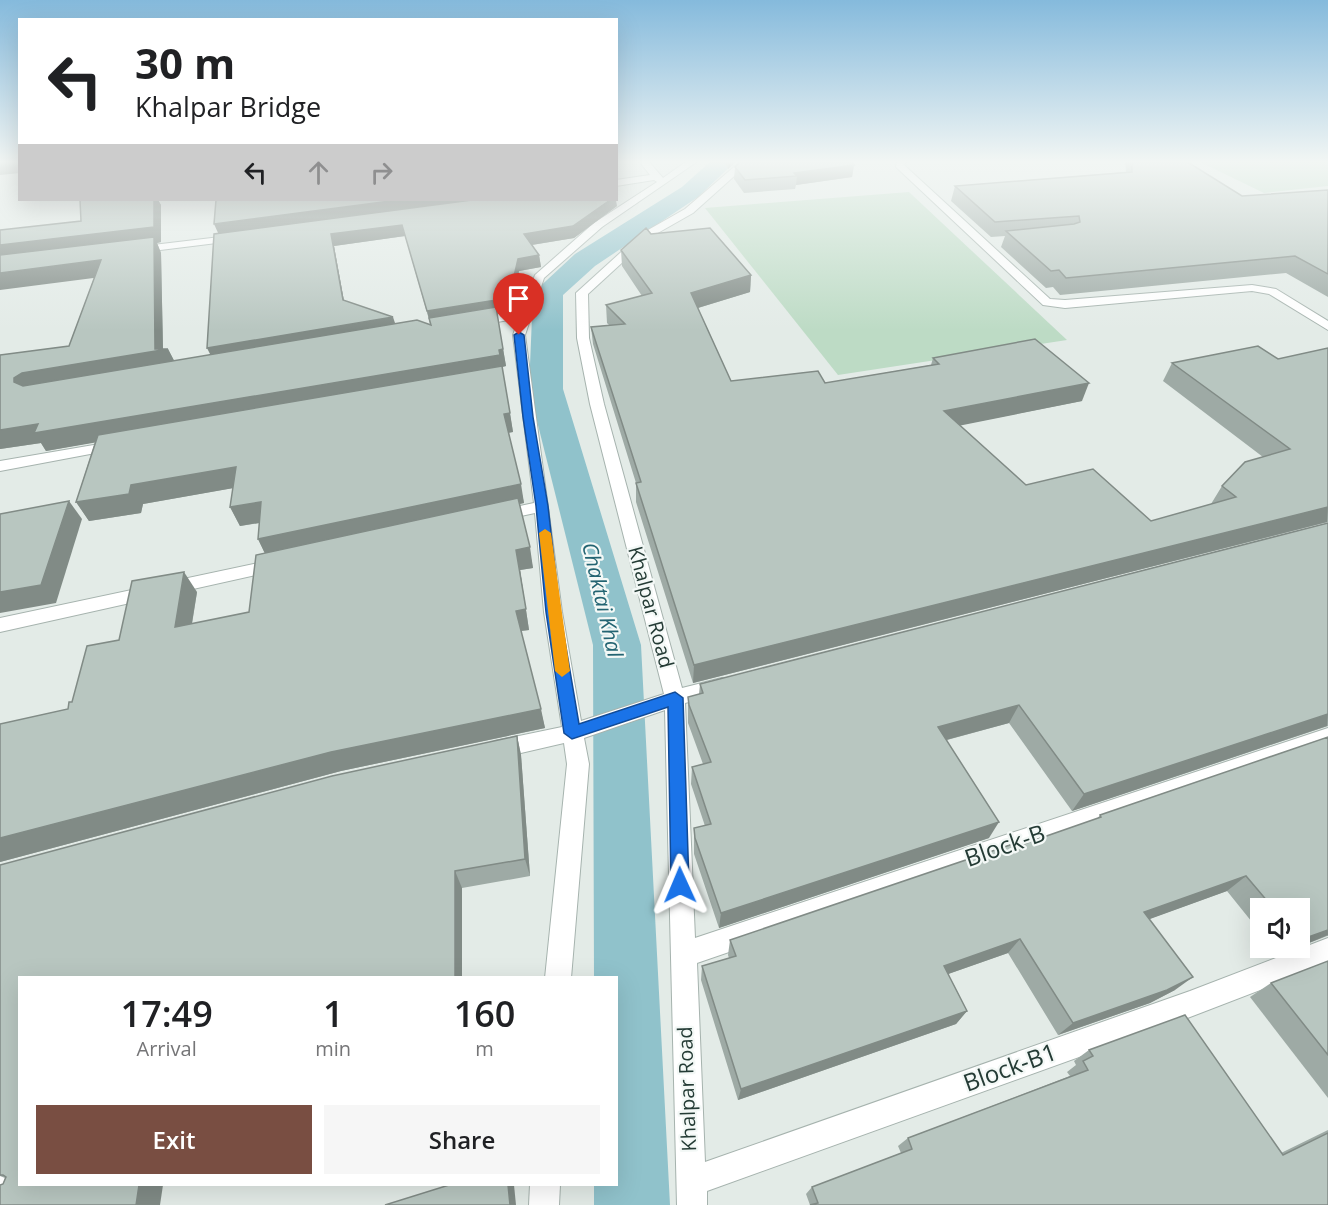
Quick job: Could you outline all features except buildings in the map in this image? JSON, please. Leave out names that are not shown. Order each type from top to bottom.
[{"type":"street","points":[[558,976],[578,764],[553,612],[542,506],[518,376],[519,335],[539,277],[609,217]]},
{"type":"street","name":"Khalpar Road","points":[[678,217],[645,236],[582,293],[583,338],[597,404],[675,698],[682,955],[692,1193]]},
{"type":"street","points":[[955,217],[1047,302],[1054,304],[1252,288],[1272,291],[1328,326]]},
{"type":"street","points":[[122,252],[252,236]]},
{"type":"street","points":[[984,244],[1005,242]]},
{"type":"street","points":[[456,325],[527,314]]},
{"type":"street","points":[[0,466],[129,443]]},
{"type":"street","points":[[485,519],[542,506]]},
{"type":"street","points":[[0,625],[288,562]]},
{"type":"street","points":[[469,755],[572,733],[675,698],[744,681]]},
{"type":"street","name":"Block-B","points":[[682,955],[1328,737]]},
{"type":"street","name":"Block-B1","points":[[692,1193],[1328,951]]},
{"type":"street","points":[[0,1185],[18,1180]]},
{"type":"street","points":[[544,1205],[545,1186]]},
{"type":"green space","points":[[712,217],[936,217],[1067,340],[838,375]]},
{"type":"waterway","name":"Chaktai Khal","points":[[632,1205],[617,645],[546,389],[548,293],[585,260],[651,217]]},
{"type":"slow traffic","points":[[545,533],[562,671]]},
{"type":"route","points":[[519,335],[528,417],[542,506],[553,612],[572,733],[675,698],[680,885]]}]
